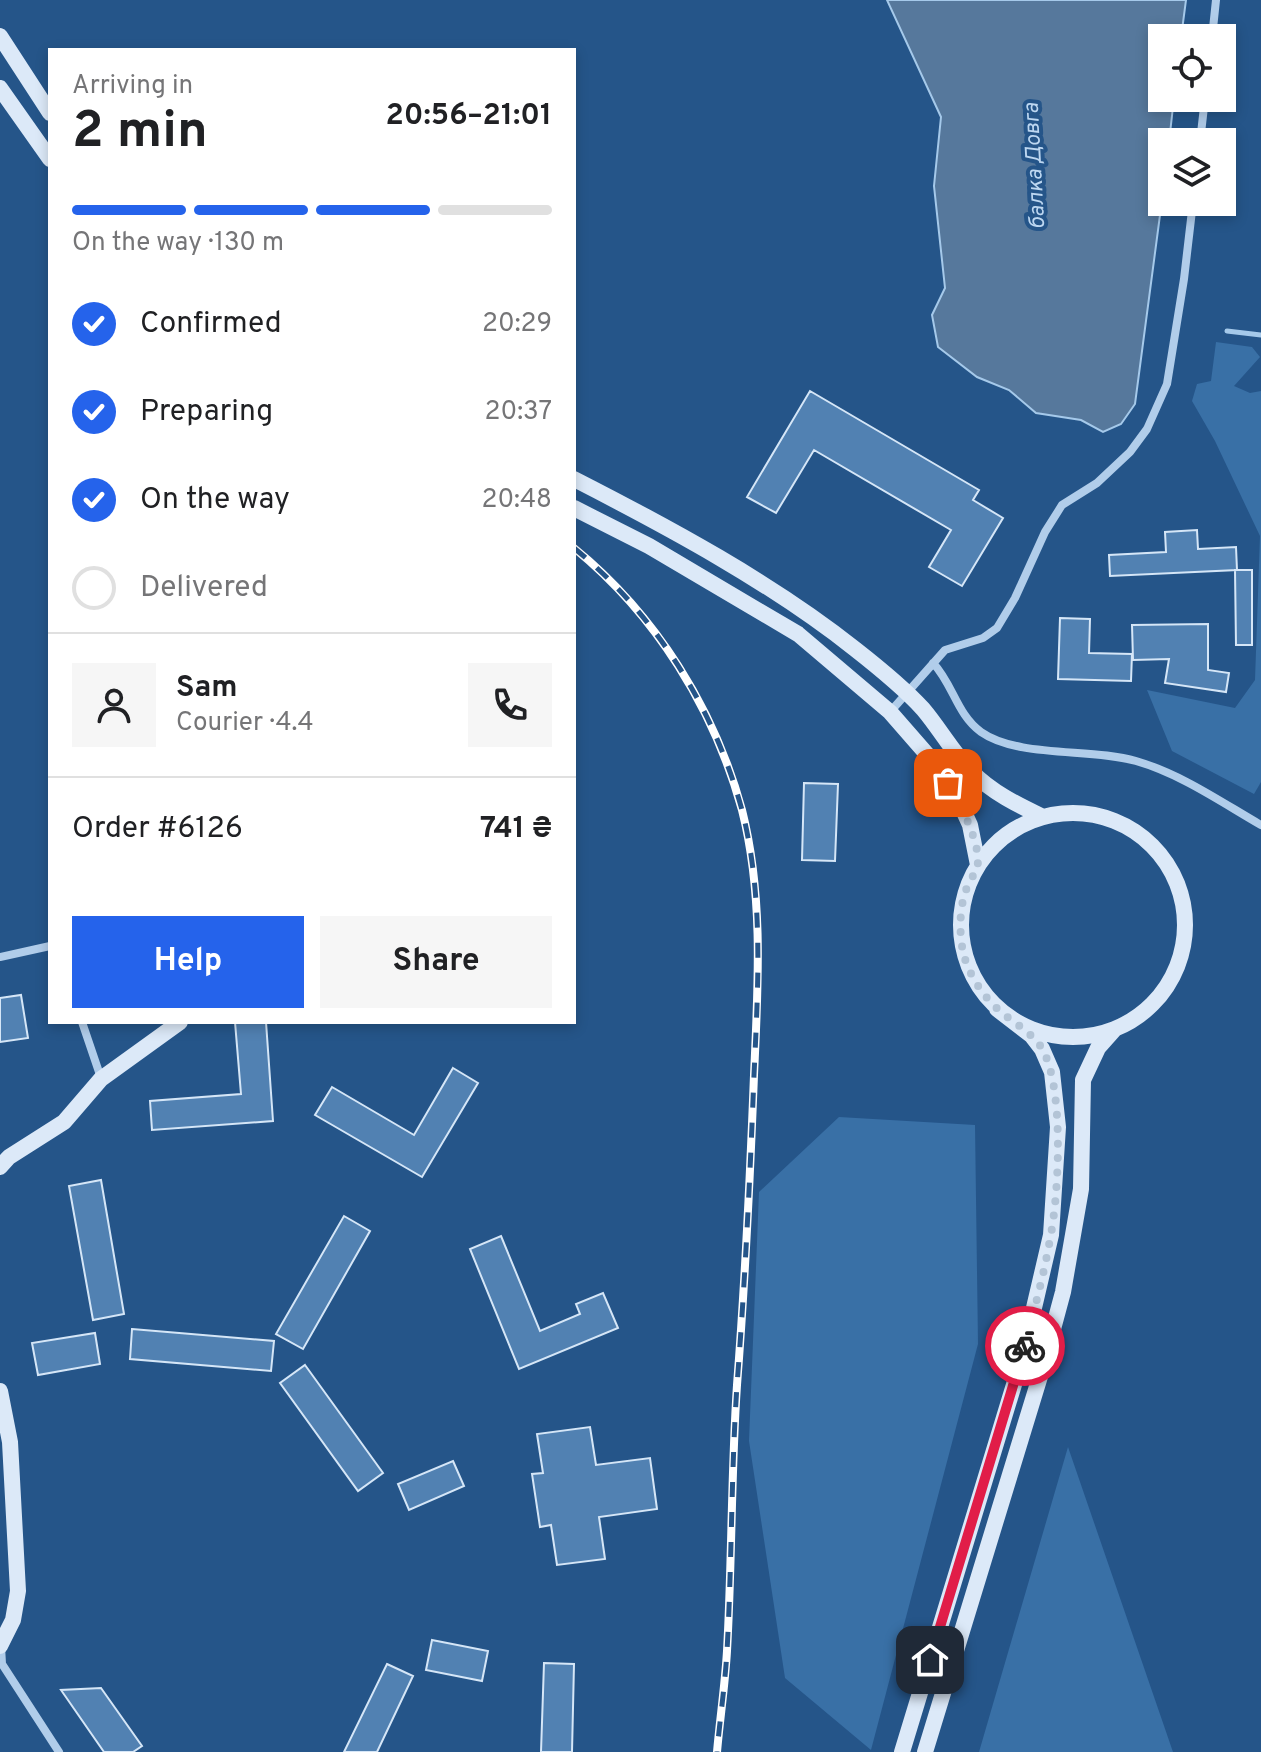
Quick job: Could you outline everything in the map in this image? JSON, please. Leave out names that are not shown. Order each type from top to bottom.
[{"type":"main road","points":[[0,36],[48,110]]},
{"type":"main road","points":[[0,88],[48,156]]},
{"type":"main road","points":[[576,480],[661,524],[806,613],[855,648],[907,693],[972,772],[1010,801],[1043,817]]},
{"type":"main road","points":[[576,509],[649,546],[798,634],[890,712],[938,767],[958,799],[970,825],[978,865]]},
{"type":"main road","points":[[902,1752],[1023,1355],[1051,1235],[1058,1127],[1055,1088],[1047,1060],[1032,1036],[997,1009],[977,985],[964,956],[960,925],[965,893],[978,865],[1006,835],[1043,817],[1074,813],[1105,818],[1133,830],[1157,850],[1174,876],[1184,905],[1185,936],[1178,966],[1163,993],[1141,1015],[1114,1030],[1073,1038],[1033,1030],[997,1009]]},
{"type":"main road","points":[[0,1167],[9,1157],[64,1122],[101,1079],[177,1024]]},
{"type":"main road","points":[[925,1752],[1063,1292],[1081,1189],[1083,1080],[1098,1048],[1114,1030]]},
{"type":"main road","points":[[0,1391],[10,1442],[18,1591],[13,1620],[0,1646]]},
{"type":"street","points":[[1213,24],[1216,0]]},
{"type":"street","points":[[890,712],[945,650],[983,638],[997,628],[1015,598],[1045,532],[1062,505],[1097,483],[1130,452],[1147,429],[1167,384],[1191,216]]},
{"type":"street","points":[[933,663],[950,684],[966,719],[983,734],[1053,752],[1133,760],[1155,767],[1261,825]]},
{"type":"street","points":[[0,957],[48,946]]},
{"type":"street","points":[[83,1024],[101,1079]]},
{"type":"street","points":[[0,1646],[2,1664],[59,1752]]},
{"type":"shaded area","points":[[1216,342],[1252,347],[1260,357],[1234,386],[1250,393],[1261,391],[1261,782],[1254,794],[1172,751],[1147,690],[1235,708],[1255,680],[1260,536],[1215,441],[1192,401],[1197,384],[1211,381]]},
{"type":"shaded area","points":[[839,1117],[975,1125],[978,1344],[871,1750],[785,1678],[749,1441],[759,1192]]},
{"type":"shaded area","points":[[1068,1447],[1173,1752],[979,1752]]},
{"type":"water","points":[[887,0],[1186,0],[1183,24],[1148,24],[1148,112],[1172,112],[1171,128],[1148,128],[1148,216],[1160,216],[1135,404],[1121,424],[1103,432],[1081,420],[1036,413],[1009,390],[977,377],[938,347],[932,315],[945,288],[934,186],[941,117]]},
{"type":"building","points":[[810,391],[979,490],[973,500],[1003,518],[962,586],[929,567],[951,530],[814,450],[776,513],[747,497]]},
{"type":"building","points":[[1197,530],[1198,549],[1236,547],[1237,570],[1110,576],[1109,555],[1166,552],[1165,532]]},
{"type":"building","points":[[1235,570],[1252,570],[1252,645],[1236,645]]},
{"type":"building","points":[[1060,618],[1090,619],[1089,653],[1132,654],[1131,681],[1058,679]]},
{"type":"building","points":[[1208,624],[1208,670],[1229,673],[1226,692],[1165,683],[1169,659],[1133,660],[1132,625]]},
{"type":"building","points":[[804,783],[838,784],[835,861],[802,860]]},
{"type":"building","points":[[21,995],[28,1038],[0,1042],[0,998]]},
{"type":"building","points":[[235,1024],[266,1024],[273,1121],[152,1130],[150,1101],[241,1094]]},
{"type":"building","points":[[453,1068],[478,1083],[422,1177],[315,1115],[332,1087],[414,1135]]},
{"type":"building","points":[[101,1180],[124,1314],[93,1320],[69,1186]]},
{"type":"building","points":[[344,1216],[370,1231],[303,1349],[276,1334]]},
{"type":"building","points":[[501,1236],[540,1331],[580,1314],[576,1304],[603,1293],[618,1328],[519,1369],[470,1249]]},
{"type":"building","points":[[132,1329],[274,1341],[271,1371],[130,1359]]},
{"type":"building","points":[[95,1333],[100,1364],[38,1375],[32,1343]]},
{"type":"building","points":[[305,1365],[383,1473],[358,1491],[280,1383]]},
{"type":"building","points":[[590,1427],[596,1465],[650,1458],[657,1509],[599,1517],[605,1559],[557,1565],[551,1525],[540,1527],[532,1474],[543,1473],[537,1434]]},
{"type":"building","points":[[453,1461],[464,1486],[409,1510],[398,1484]]},
{"type":"building","points":[[432,1640],[488,1651],[482,1681],[426,1670]]},
{"type":"building","points":[[544,1663],[574,1664],[572,1752],[541,1752]]},
{"type":"building","points":[[387,1664],[413,1676],[377,1752],[344,1752]]},
{"type":"building","points":[[101,1688],[142,1746],[133,1752],[104,1752],[61,1690]]},
{"type":"waterway","name":"балка Довга","points":[[1227,331],[1261,335]]},
{"type":"railway","points":[[576,550],[604,574],[656,633],[698,700],[730,772],[742,810],[754,876],[758,942],[756,1042],[735,1418],[727,1651],[717,1752]]},
{"type":"way so far","points":[[948,783],[970,825],[978,865],[965,893],[960,925],[964,956],[977,985],[997,1009],[1032,1036],[1042,1049],[1055,1088],[1058,1127],[1051,1235],[1025,1346]]},
{"type":"route","points":[[930,1660],[1025,1346]]}]
